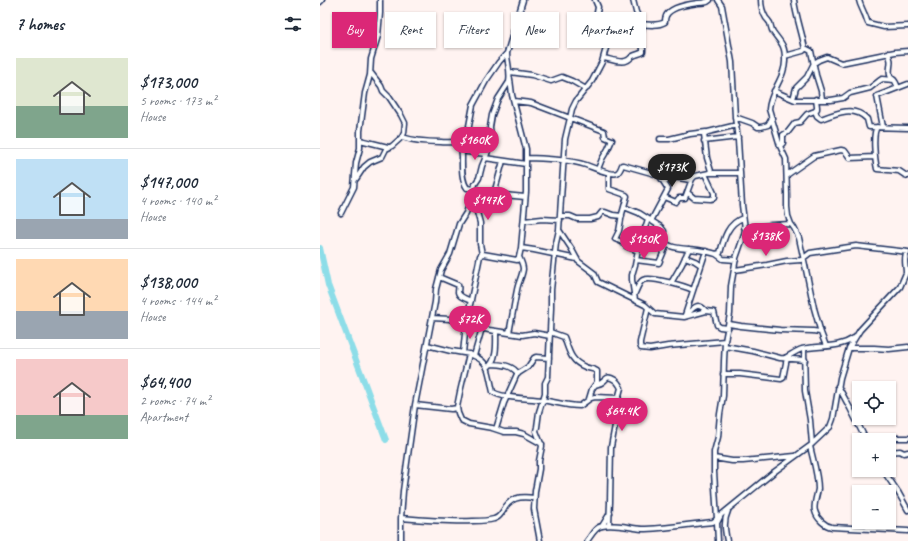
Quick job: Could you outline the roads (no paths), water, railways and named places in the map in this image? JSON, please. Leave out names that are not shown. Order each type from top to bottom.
[{"type":"street","points":[[341,213],[354,189],[356,163],[360,148],[365,93],[371,72],[371,59],[377,40],[380,19],[380,0]]},
{"type":"street","points":[[509,333],[514,301],[521,280],[523,268],[519,257],[526,197],[527,158],[514,101],[507,53],[523,0]]},
{"type":"street","points":[[540,541],[534,516],[534,498],[542,444],[536,431],[548,377],[551,308],[550,297],[559,230],[566,139],[572,109],[594,77],[604,58],[606,46],[602,39],[596,18],[598,7],[595,0]]},
{"type":"street","points":[[633,0],[636,12]]},
{"type":"street","points":[[646,24],[662,24],[665,22],[668,14],[684,5],[705,3],[710,0]]},
{"type":"street","points":[[717,519],[714,452],[718,437],[723,396],[725,341],[731,305],[731,286],[736,260],[744,235],[732,62],[722,6],[718,0]]},
{"type":"street","points":[[761,0],[764,14],[773,31],[783,44],[785,56],[784,70],[774,91],[769,107],[780,146],[786,159],[786,207],[791,224],[799,238],[820,332],[826,346]]},
{"type":"street","points":[[794,0],[805,48]]},
{"type":"street","points":[[859,0],[868,22],[884,26],[908,26]]},
{"type":"street","points":[[604,58],[623,61],[627,60],[642,52],[643,48]]},
{"type":"street","points":[[785,56],[803,51],[805,48]]},
{"type":"street","points":[[805,48],[811,51],[822,99]]},
{"type":"street","points":[[793,99],[796,88],[807,77],[814,63],[819,60],[827,57],[841,63],[887,53],[908,51]]},
{"type":"street","points":[[402,137],[412,140],[461,143],[466,140],[473,105],[486,81],[507,53]]},
{"type":"street","points":[[887,53],[890,57],[890,74],[898,88]]},
{"type":"street","points":[[355,180],[362,169],[371,162],[382,157],[386,149],[402,137],[405,125],[402,118],[371,72]]},
{"type":"street","points":[[510,72],[532,75],[551,81],[562,77],[586,88]]},
{"type":"street","points":[[401,541],[401,518],[415,405],[440,270],[450,254],[460,221],[471,202],[491,140],[490,127],[492,114],[498,99],[510,79]]},
{"type":"street","points":[[774,91],[798,100],[831,100],[844,98],[850,93],[870,88],[878,81],[894,80]]},
{"type":"street","points":[[883,127],[877,97],[908,84]]},
{"type":"street","points":[[816,99],[817,107],[815,111],[817,116],[820,118],[844,112],[857,111],[867,118],[869,127],[908,128]]},
{"type":"street","points":[[514,101],[531,103],[604,131],[605,137],[612,140],[598,169]]},
{"type":"street","points":[[780,146],[783,143],[783,135],[788,132],[795,123],[800,121],[809,113],[815,111]]},
{"type":"street","points":[[736,117],[758,127],[768,125],[772,118]]},
{"type":"street","points":[[660,138],[669,139],[737,125]]},
{"type":"street","points":[[877,127],[874,133],[877,169],[900,171],[908,176]]},
{"type":"street","points":[[707,173],[711,170],[707,158],[704,134],[708,132]]},
{"type":"street","points":[[704,141],[738,138]]},
{"type":"street","points":[[360,140],[389,148]]},
{"type":"street","points":[[461,143],[463,181],[467,188],[475,189]]},
{"type":"street","points":[[462,149],[467,152],[526,164]]},
{"type":"street","points":[[786,175],[818,154],[845,150],[850,158],[875,157]]},
{"type":"street","points":[[527,158],[585,164],[609,173],[617,173],[623,165],[658,175],[668,181],[674,177],[682,180],[691,180],[695,176],[707,173],[740,173]]},
{"type":"street","points":[[502,160],[495,190],[504,195],[526,197]]},
{"type":"street","points":[[609,173],[609,189],[627,196],[615,238],[626,246],[638,251]]},
{"type":"street","points":[[688,193],[694,198],[714,198],[714,193],[707,173]]},
{"type":"street","points":[[635,300],[632,280],[638,251],[650,220],[668,189],[661,177]]},
{"type":"street","points":[[664,197],[676,202],[680,198],[685,198],[692,179]]},
{"type":"street","points":[[463,353],[466,325],[480,256],[482,254],[480,244],[480,223],[474,204],[471,202]]},
{"type":"street","points":[[624,207],[639,213],[661,227],[664,230],[662,240],[667,244],[676,248],[706,251],[716,254],[723,259],[736,260]]},
{"type":"street","points":[[524,221],[570,216],[577,219],[590,219],[598,217],[604,212],[622,216]]},
{"type":"street","points":[[610,214],[620,223]]},
{"type":"street","points":[[716,254],[720,253],[731,226],[735,221],[743,218]]},
{"type":"street","points":[[744,228],[791,224]]},
{"type":"street","points":[[559,230],[579,262],[594,273],[600,284],[645,305],[655,314],[684,316],[706,311],[714,312],[717,325],[720,327],[741,326],[780,330],[813,330],[820,332]]},
{"type":"street","points":[[636,260],[659,263],[667,244]]},
{"type":"street","points":[[587,541],[596,528],[602,526],[618,525],[649,529],[713,522],[774,472],[811,445],[830,427],[832,423],[838,386],[849,348],[865,324],[900,287],[907,271],[905,256],[908,252],[856,246],[810,253],[801,260],[787,260],[767,265],[734,270]]},
{"type":"street","points":[[521,248],[577,259]]},
{"type":"street","points":[[671,283],[689,249]]},
{"type":"street","points":[[684,316],[706,251]]},
{"type":"street","points":[[482,254],[515,260],[519,257]]},
{"type":"street","points":[[685,258],[695,261],[701,265]]},
{"type":"street","points":[[439,277],[458,286],[458,293],[471,301]]},
{"type":"street","points":[[634,294],[641,282],[646,279],[671,283],[693,290]]},
{"type":"street","points":[[684,316],[694,307],[698,306],[701,306],[706,311]]},
{"type":"street","points":[[648,308],[640,342],[642,348],[646,349],[725,341]]},
{"type":"street","points":[[432,318],[450,319],[466,325],[522,335],[534,333],[550,334],[564,338],[569,352],[575,361],[596,370],[597,381],[588,400]]},
{"type":"street","points":[[482,328],[460,392],[457,408],[459,417],[464,422],[469,424],[504,432],[524,434],[542,444]]},
{"type":"street","points":[[487,368],[491,364],[495,352],[496,331]]},
{"type":"street","points":[[786,358],[797,351],[804,349],[845,343],[856,336]]},
{"type":"street","points":[[426,345],[472,355],[487,368],[493,392],[507,397],[543,400],[580,406],[595,397],[618,398]]},
{"type":"street","points":[[725,346],[780,358],[805,360]]},
{"type":"street","points":[[849,348],[889,349],[908,347]]},
{"type":"street","points":[[804,349],[805,391],[810,420],[811,445],[818,486],[814,510],[825,525],[832,527],[908,531]]},
{"type":"street","points":[[496,429],[499,416],[518,374],[528,366],[534,358],[548,358]]},
{"type":"street","points":[[723,374],[740,374],[781,379],[784,378],[786,358]]},
{"type":"street","points":[[491,364],[509,366],[515,369],[518,374]]},
{"type":"street","points":[[595,385],[608,377],[613,379],[620,385],[621,388],[618,398],[611,447],[609,525]]},
{"type":"street","points":[[838,386],[862,433]]},
{"type":"street","points":[[415,405],[457,408]]},
{"type":"street","points":[[896,438],[908,438]]},
{"type":"street","points":[[896,451],[904,453],[908,452]]},
{"type":"street","points":[[714,458],[743,462],[795,456]]},
{"type":"street","points":[[888,477],[908,510]]},
{"type":"street","points":[[401,518],[436,521],[491,520],[499,517],[507,504],[516,498],[534,498]]},
{"type":"street","points":[[727,541],[724,528],[729,509]]},
{"type":"street","points":[[602,526],[610,513]]},
{"type":"street","points":[[718,541],[717,523],[721,515]]},
{"type":"waterway","points":[[320,248],[328,285],[386,440]]}]
